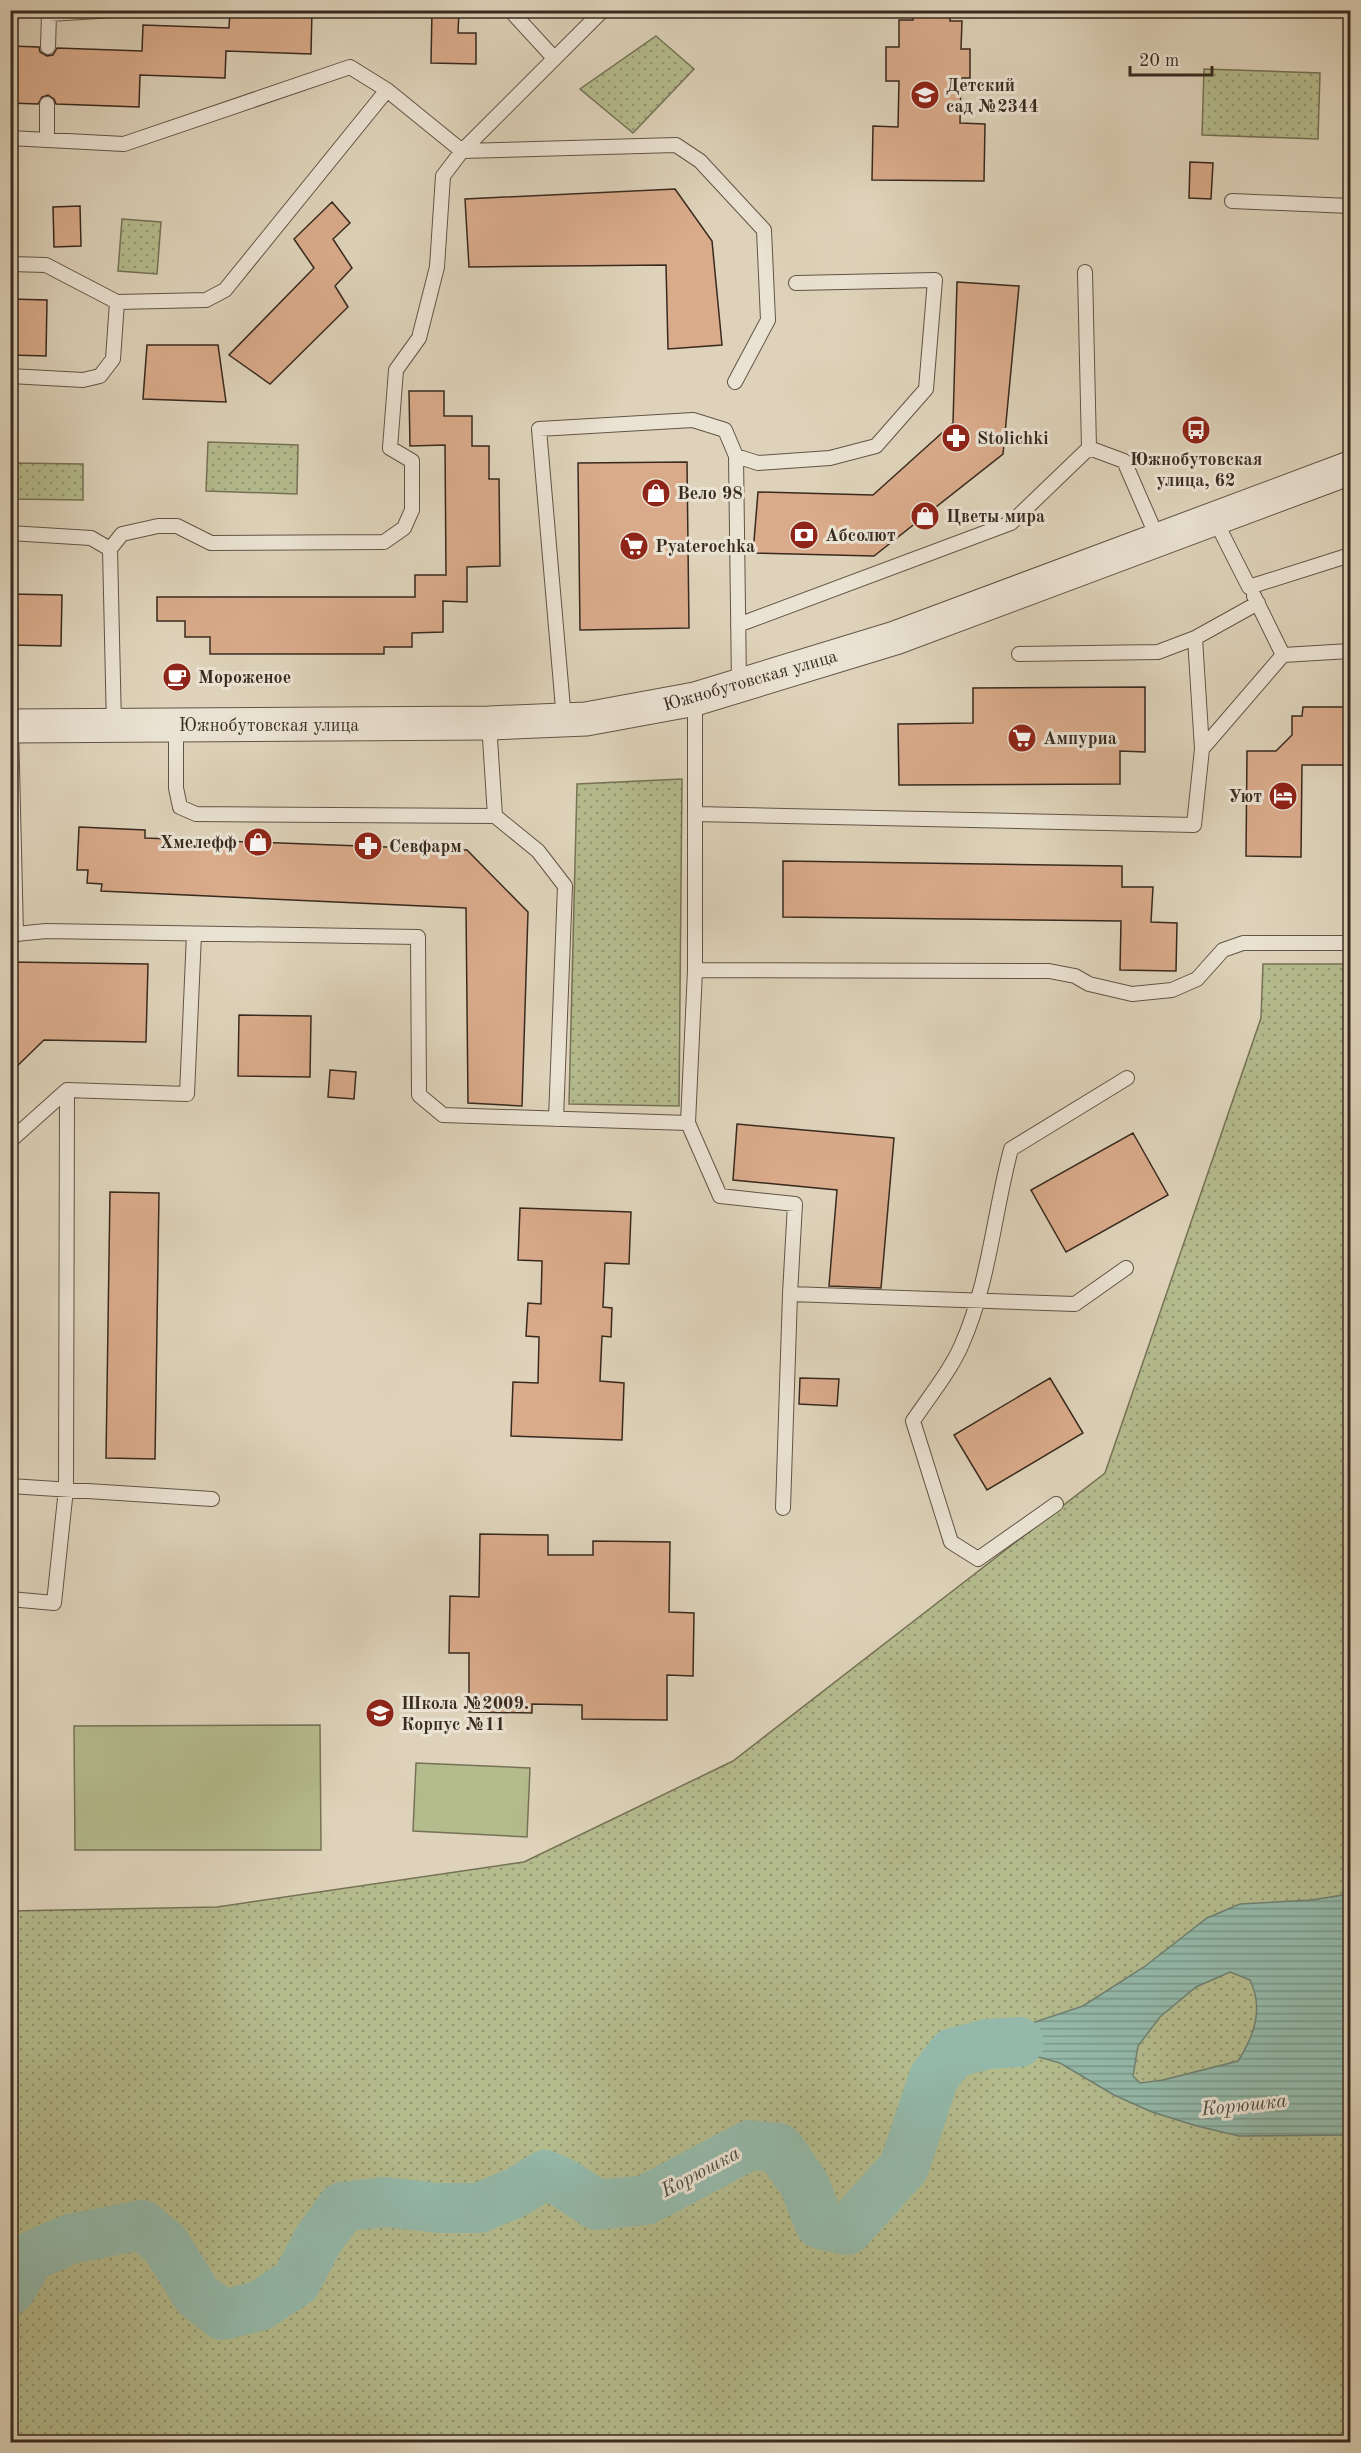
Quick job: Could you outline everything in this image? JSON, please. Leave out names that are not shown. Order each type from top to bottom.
[{"type":"street","name":"Южнобутовская улица","points":[[11,726],[489,723],[586,719],[695,699],[895,638],[1350,468]]},
{"type":"lane","points":[[48,47],[49,14],[114,10]]},
{"type":"lane","points":[[510,10],[554,58]]},
{"type":"lane","points":[[114,726],[110,549],[122,534],[158,526],[177,526],[211,543],[384,542],[404,528],[412,510],[412,461],[390,448],[396,370],[419,338],[437,267],[443,176],[462,151],[603,10]]},
{"type":"lane","points":[[10,138],[124,144],[350,67],[387,90],[462,151],[676,145],[700,161],[764,230],[768,320],[735,382]]},
{"type":"lane","points":[[10,264],[46,265],[117,302],[206,300],[225,290],[387,90]]},
{"type":"lane","points":[[47,104],[47,140]]},
{"type":"lane","points":[[1232,201],[1350,206]]},
{"type":"lane","points":[[738,625],[1011,523],[1089,448],[1084,272]]},
{"type":"lane","points":[[736,456],[758,463],[830,458],[876,446],[926,389],[935,280],[796,283]]},
{"type":"lane","points":[[10,376],[82,380],[100,376],[113,359],[117,302]]},
{"type":"lane","points":[[564,720],[539,429],[693,420],[724,430],[736,456],[739,685]]},
{"type":"lane","points":[[1089,448],[1124,461],[1158,539]]},
{"type":"lane","points":[[1214,518],[1283,655]]},
{"type":"lane","points":[[10,533],[91,538],[110,549]]},
{"type":"lane","points":[[1249,587],[1350,555]]},
{"type":"lane","points":[[1019,654],[1158,652],[1195,638],[1258,603]]},
{"type":"lane","points":[[695,814],[1194,825],[1203,749],[1195,638]]},
{"type":"lane","points":[[1203,749],[1283,655],[1350,651]]},
{"type":"lane","points":[[695,699],[695,970],[688,1123],[720,1196],[795,1204],[783,1508]]},
{"type":"lane","points":[[489,723],[495,816]]},
{"type":"lane","points":[[11,726],[13,937],[46,931],[418,937],[419,1095],[442,1115],[688,1123]]},
{"type":"lane","points":[[176,726],[176,788],[180,807],[196,814],[495,816],[538,851],[565,886],[556,1119]]},
{"type":"lane","points":[[10,1141],[66,1090],[188,1094],[194,934]]},
{"type":"lane","points":[[695,970],[1049,971],[1075,976],[1089,984],[1132,994],[1172,990],[1197,979],[1223,950],[1243,943],[1350,944]]},
{"type":"lane","points":[[1056,1504],[978,1559],[951,1542],[913,1421],[962,1346],[978,1301],[1011,1149],[1127,1078]]},
{"type":"lane","points":[[10,1599],[54,1603],[66,1489],[66,1090]]},
{"type":"lane","points":[[790,1294],[1075,1304],[1126,1268]]},
{"type":"lane","points":[[10,1486],[212,1499]]},
{"type":"shaded area","points":[[656,36],[694,69],[633,133],[580,89]]},
{"type":"shaded area","points":[[1204,69],[1320,73],[1318,139],[1202,135]]},
{"type":"shaded area","points":[[122,219],[161,222],[157,274],[118,271]]},
{"type":"shaded area","points":[[208,442],[298,445],[297,494],[206,491]]},
{"type":"shaded area","points":[[11,463],[83,464],[83,500],[11,499]]},
{"type":"shaded area","points":[[682,779],[679,1106],[569,1104],[577,784]]},
{"type":"shaded area","points":[[1263,964],[1350,964],[1350,2442],[11,2442],[10,1911],[217,1907],[524,1862],[733,1761],[1105,1473],[1261,1018]]},
{"type":"shaded area","points":[[320,1725],[321,1850],[75,1850],[74,1726]]},
{"type":"shaded area","points":[[416,1763],[530,1768],[527,1837],[413,1831]]},
{"type":"water","points":[[1350,1894],[1350,2135],[1239,2136],[1152,2112],[1114,2095],[1060,2063],[1013,2050],[962,2056],[953,2053],[955,2044],[1020,2027],[1083,2006],[1144,1967],[1207,1918],[1240,1904],[1312,1900]],"holes":[[[1230,1972],[1250,1980],[1257,2012],[1253,2032],[1238,2061],[1163,2080],[1140,2083],[1133,2076],[1138,2046],[1160,2017],[1196,1987]]]},
{"type":"building","points":[[230,10],[312,10],[311,54],[226,51],[225,78],[140,75],[139,107],[56,104],[54,99],[48,95],[42,97],[38,104],[10,103],[10,46],[39,47],[40,52],[47,56],[53,55],[57,48],[142,51],[143,25],[229,28]]},
{"type":"building","points":[[432,10],[459,10],[458,33],[476,33],[476,64],[431,63]]},
{"type":"building","points":[[913,10],[950,10],[950,21],[962,21],[961,49],[970,49],[970,78],[961,78],[960,123],[985,124],[984,181],[872,180],[873,126],[898,127],[899,81],[886,81],[886,47],[899,47],[899,20],[913,20]]},
{"type":"building","points":[[1190,162],[1213,163],[1211,199],[1189,198]]},
{"type":"building","points":[[675,189],[712,241],[722,345],[668,349],[666,265],[469,267],[465,199]]},
{"type":"building","points":[[332,202],[350,223],[333,239],[352,268],[335,286],[348,307],[270,384],[229,355],[314,268],[294,239]]},
{"type":"building","points":[[80,206],[81,246],[54,247],[53,207]]},
{"type":"building","points":[[957,282],[1019,286],[1003,454],[874,556],[753,553],[758,492],[873,495],[953,423]]},
{"type":"building","points":[[10,299],[47,300],[46,356],[10,355]]},
{"type":"building","points":[[147,345],[218,345],[226,402],[143,399]]},
{"type":"building","points":[[409,391],[444,391],[444,416],[472,416],[472,446],[489,446],[489,479],[499,479],[500,566],[467,567],[467,602],[443,601],[443,632],[412,633],[412,647],[384,647],[384,654],[210,654],[210,637],[185,637],[185,621],[157,621],[157,597],[415,597],[415,575],[446,575],[445,445],[410,446]]},
{"type":"building","name":"Pyaterochka","points":[[687,462],[689,628],[580,630],[578,463]]},
{"type":"building","points":[[10,594],[62,595],[61,646],[10,645]]},
{"type":"building","name":"Ампуриа","points":[[1145,687],[1145,752],[1120,751],[1120,784],[899,785],[898,724],[973,723],[973,688]]},
{"type":"building","points":[[1303,707],[1350,707],[1350,765],[1302,765],[1301,857],[1246,856],[1247,751],[1276,751],[1292,735],[1292,716],[1302,716]]},
{"type":"building","points":[[79,827],[145,830],[145,838],[467,850],[528,912],[522,1106],[468,1103],[466,908],[101,891],[102,884],[87,883],[88,870],[77,870]]},
{"type":"building","points":[[783,861],[1122,866],[1122,887],[1153,887],[1151,922],[1177,923],[1176,971],[1120,970],[1121,921],[783,917]]},
{"type":"building","points":[[10,962],[148,964],[146,1042],[44,1040],[10,1073]]},
{"type":"building","points":[[239,1015],[311,1016],[310,1077],[238,1076]]},
{"type":"building","points":[[330,1070],[356,1072],[354,1099],[328,1097]]},
{"type":"building","points":[[737,1124],[894,1138],[881,1288],[829,1286],[837,1190],[733,1180]]},
{"type":"building","points":[[1133,1133],[1168,1195],[1066,1252],[1031,1190]]},
{"type":"building","points":[[110,1192],[159,1193],[155,1459],[106,1458]]},
{"type":"building","points":[[520,1208],[631,1212],[629,1264],[605,1263],[603,1307],[612,1308],[611,1337],[602,1336],[600,1381],[624,1383],[622,1440],[511,1436],[513,1382],[538,1383],[539,1337],[526,1336],[528,1303],[541,1304],[542,1261],[518,1260]]},
{"type":"building","points":[[800,1378],[839,1379],[837,1406],[799,1404]]},
{"type":"building","points":[[1050,1378],[1083,1433],[987,1490],[954,1435]]},
{"type":"building","points":[[480,1534],[548,1535],[548,1555],[593,1555],[593,1541],[670,1542],[669,1612],[694,1613],[693,1676],[667,1675],[667,1720],[582,1719],[582,1705],[532,1704],[532,1713],[469,1712],[469,1653],[449,1653],[450,1596],[479,1597]]},
{"type":"waterway","name":"Корюшка","points":[[10,2290],[30,2257],[70,2239],[142,2225],[165,2244],[197,2295],[222,2315],[259,2306],[296,2282],[318,2240],[342,2207],[384,2202],[440,2208],[479,2208],[517,2192],[545,2175],[565,2184],[597,2205],[646,2200],[750,2145],[779,2148],[804,2184],[820,2224],[847,2230],[904,2167],[934,2077],[953,2053],[988,2044],[1019,2042]]},
{"type":"place","name":"Детский сад №2344","points":[[925,95]]},
{"type":"place","name":"Южнобутовская улица, 62","points":[[1196,430]]},
{"type":"place","name":"Stolichki","points":[[956,438]]},
{"type":"place","name":"Вело 98","points":[[656,493]]},
{"type":"place","name":"Цветы мира","points":[[925,516]]},
{"type":"place","name":"Абсолют","points":[[804,535]]},
{"type":"place","name":"Pyaterochka","points":[[634,546]]},
{"type":"place","name":"Мороженое","points":[[177,677]]},
{"type":"place","name":"Ампуриа","points":[[1022,738]]},
{"type":"place","name":"Уют","points":[[1283,796]]},
{"type":"place","name":"Хмелефф","points":[[258,842]]},
{"type":"place","name":"Севфарм","points":[[368,846]]},
{"type":"place","name":"Школа №2009. Корпус №11","points":[[380,1713]]}]
